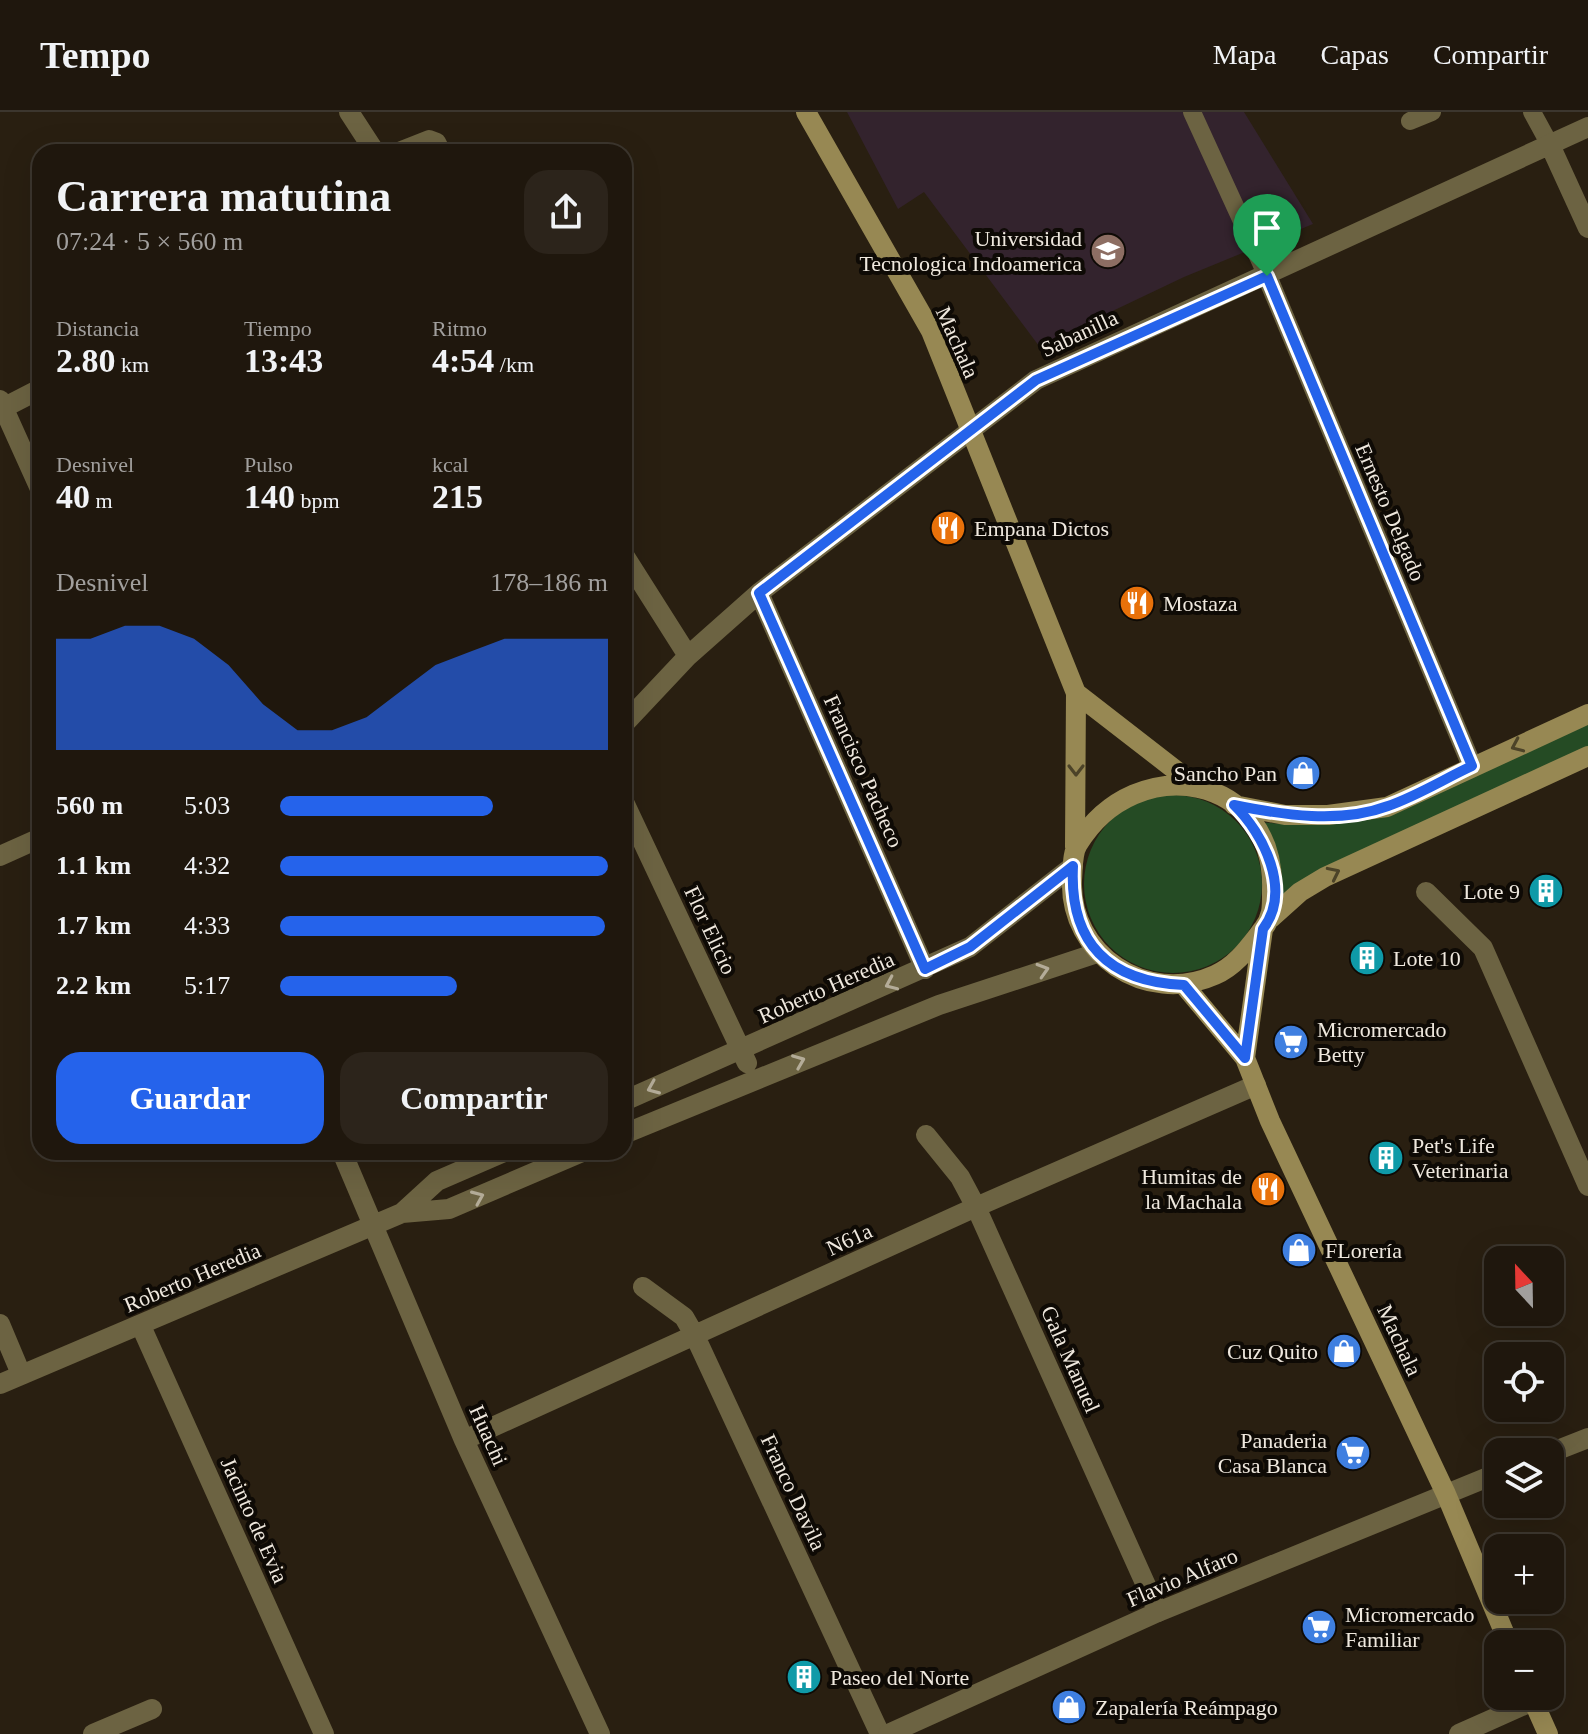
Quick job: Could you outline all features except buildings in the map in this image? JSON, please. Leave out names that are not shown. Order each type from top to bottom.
[{"type":"main road","name":"Machala","points":[[806,112],[931,331],[1076,693],[1074,856]]},
{"type":"main road","name":"Machala","points":[[1076,693],[1197,787]]},
{"type":"main road","points":[[1588,714],[1387,807],[1363,812],[1285,815],[1234,805],[1197,787],[1163,784],[1131,793],[1103,811],[1074,856],[1071,897],[1080,927],[1097,953],[1122,973],[1153,983],[1184,985],[1216,975],[1234,962],[1300,892],[1325,877],[1588,756]]},
{"type":"main road","points":[[1234,805],[1253,823],[1267,847],[1273,875],[1245,1058]]},
{"type":"main road","name":"Machala","points":[[1184,985],[1245,1058],[1446,1494],[1503,1630]]},
{"type":"main road","points":[[1537,1710],[1548,1734]]},
{"type":"street","points":[[349,112],[370,144]]},
{"type":"street","name":"Sabanilla","points":[[632,716],[688,656],[759,593],[1036,380],[1588,127]]},
{"type":"street","points":[[1550,145],[1588,228]]},
{"type":"street","name":"Ernesto Delgado","points":[[1267,276],[1472,766]]},
{"type":"street","points":[[32,392],[2,404],[32,471]]},
{"type":"street","points":[[632,568],[688,656]]},
{"type":"street","name":"Francisco Pacheco","points":[[759,593],[925,969]]},
{"type":"street","name":"Flor Elicio","points":[[632,819],[754,1078]]},
{"type":"street","points":[[0,856],[32,842]]},
{"type":"street","name":"Roberto Heredia","points":[[632,1098],[970,947],[1074,856]]},
{"type":"street","points":[[1426,892],[1483,948],[1588,1186]]},
{"type":"street","points":[[632,1131],[754,1078],[939,1005],[1097,953]]},
{"type":"street","name":"N61a","points":[[464,1440],[976,1207],[1256,1085]]},
{"type":"street","name":"Gala Manuel","points":[[926,1135],[960,1177],[976,1207],[1158,1612]]},
{"type":"street","name":"Huachi","points":[[345,1160],[464,1440],[600,1734]]},
{"type":"street","name":"Roberto Heredia","points":[[402,1213],[437,1181],[486,1160]]},
{"type":"street","name":"Roberto Heredia","points":[[0,1384],[402,1213],[451,1208],[563,1160]]},
{"type":"street","name":"Franco Davila","points":[[643,1287],[684,1317],[695,1336],[880,1734]]},
{"type":"street","points":[[0,1324],[21,1374]]},
{"type":"street","name":"Jacinto de Evia","points":[[141,1326],[324,1734]]},
{"type":"street","points":[[1564,1447],[1588,1438]]},
{"type":"street","name":"Flavio Alfaro","points":[[888,1734],[1158,1612],[1484,1479]]},
{"type":"street","points":[[93,1734],[152,1709]]},
{"type":"street","points":[[1459,1734],[1509,1710]]},
{"type":"lane","points":[[1192,112],[1267,276]]},
{"type":"lane","points":[[1410,121],[1432,112]]},
{"type":"lane","points":[[1532,112],[1550,145]]},
{"type":"lane","points":[[416,144],[429,139],[438,144]]},
{"type":"shaded area","name":"Universidad Tecnologica Indoamerica","points":[[847,112],[1244,112],[1313,224],[1184,277],[1039,346],[924,192],[898,209]]},
{"type":"green space","points":[[1588,719],[1588,748],[1277,903],[1282,874],[1260,822],[1281,824],[1374,816]]},
{"type":"green space","points":[[1173,795],[1207,802],[1236,821],[1255,850],[1262,884],[1255,918],[1236,947],[1207,966],[1173,973],[1139,966],[1110,947],[1091,918],[1084,884],[1091,850],[1110,821],[1139,802]]},
{"type":"place","name":"Universidad Tecnologica Indoamerica","points":[[1108,251]]},
{"type":"place","name":"Empana Dictos","points":[[948,528]]},
{"type":"place","name":"Mostaza","points":[[1137,603]]},
{"type":"place","name":"Sancho Pan","points":[[1303,773]]},
{"type":"place","name":"Lote 9","points":[[1546,891]]},
{"type":"place","name":"Lote 10","points":[[1367,958]]},
{"type":"place","name":"Micromercado Betty","points":[[1291,1042]]},
{"type":"place","name":"Pet's Life Veterinaria","points":[[1386,1158]]},
{"type":"place","name":"Humitas de la Machala","points":[[1268,1189]]},
{"type":"place","name":"FLorería","points":[[1299,1250]]},
{"type":"place","name":"Cuz Quito","points":[[1344,1351]]},
{"type":"place","name":"Panaderia Casa Blanca","points":[[1353,1453]]},
{"type":"place","name":"Micromercado Familiar","points":[[1319,1627]]},
{"type":"place","name":"Paseo del Norte","points":[[804,1677]]},
{"type":"place","name":"Zapalería Reámpago","points":[[1069,1707]]},
{"type":"route","points":[[1267,276],[1472,766],[1387,807],[1363,812],[1285,815],[1234,805],[1253,823],[1267,847],[1273,875],[1271,918],[1263,929],[1245,1058],[1184,985],[1153,983],[1122,973],[1097,953],[1080,927],[1071,897],[1073,866],[970,947],[925,969],[759,593],[1036,380],[1096,350],[1267,276]]}]
